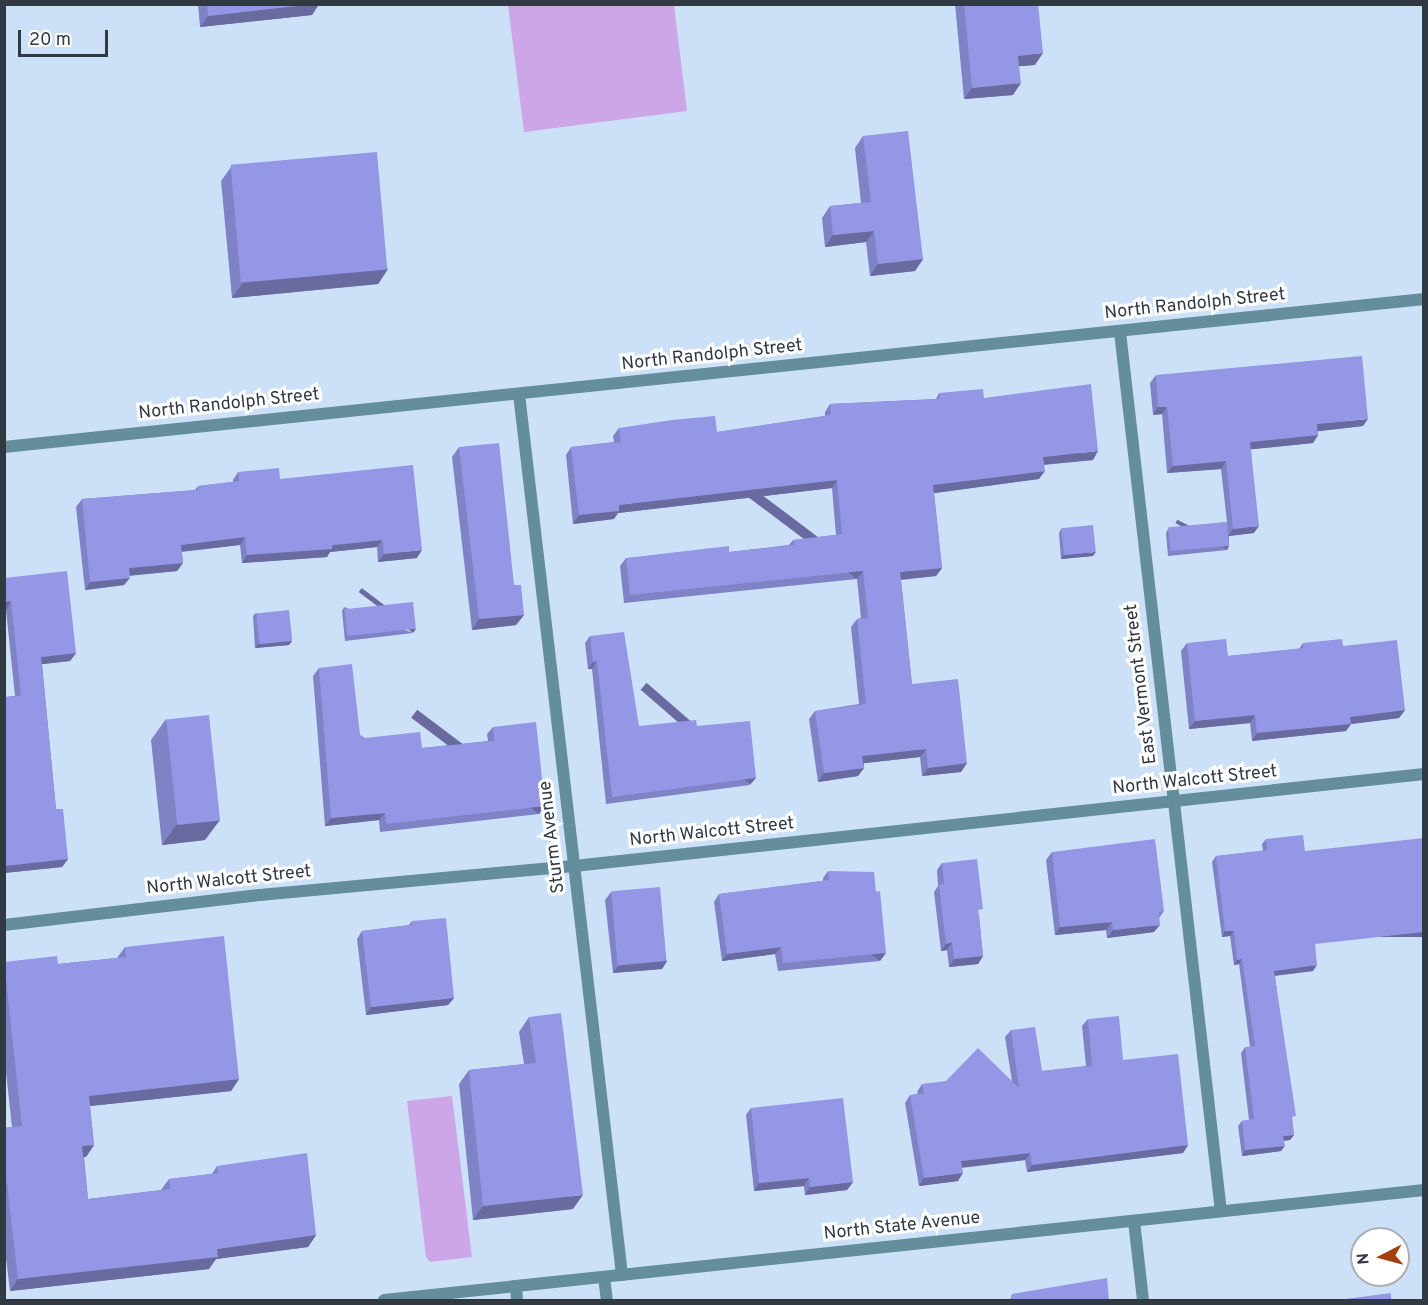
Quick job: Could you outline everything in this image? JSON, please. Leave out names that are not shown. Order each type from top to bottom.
[{"type":"street","name":"North Randolph Street","points":[[4,447],[1424,299]]},
{"type":"street","name":"East Vermont Street","points":[[1120,332],[1221,1212]]},
{"type":"street","name":"Sturm Avenue","points":[[519,394],[622,1275]]},
{"type":"street","name":"North Walcott Street","points":[[4,925],[260,895],[574,866],[1424,774]]},
{"type":"street","name":"North State Avenue","points":[[384,1300],[1424,1190]]},
{"type":"street","points":[[1134,1221],[1143,1300]]},
{"type":"street","points":[[604,1277],[607,1300]]},
{"type":"street","points":[[516,1286],[518,1300]]},
{"type":"shaded area","points":[[508,5],[674,5],[687,111],[524,132]]},
{"type":"shaded area","points":[[452,1096],[472,1257],[430,1262],[426,1257],[407,1101]]},
{"type":"building","points":[[207,4],[314,4],[208,16]]},
{"type":"building","points":[[964,4],[1038,4],[1043,53],[1018,56],[1021,83],[972,88]]},
{"type":"building","points":[[908,131],[923,259],[878,264],[874,231],[833,235],[830,206],[871,202],[863,136]]},
{"type":"building","points":[[377,152],[387,270],[241,282],[231,165]]},
{"type":"building","points":[[1362,356],[1368,419],[1317,424],[1318,435],[1250,442],[1259,526],[1233,529],[1226,461],[1173,466],[1167,407],[1158,407],[1156,375]]},
{"type":"building","points":[[1091,384],[1098,451],[1043,457],[1045,471],[933,485],[942,568],[900,572],[912,684],[958,679],[967,763],[928,768],[926,749],[862,756],[864,768],[824,773],[815,711],[866,704],[857,619],[868,618],[863,571],[630,595],[626,558],[729,546],[729,552],[794,545],[793,540],[842,534],[837,480],[619,505],[619,511],[579,515],[571,447],[621,442],[619,428],[715,416],[717,432],[831,415],[830,404],[940,399],[939,393],[983,389],[984,398]]},
{"type":"building","points":[[499,443],[514,585],[521,585],[524,615],[479,619],[459,447]]},
{"type":"building","points":[[413,465],[422,550],[384,554],[382,540],[332,545],[332,549],[247,555],[245,537],[181,545],[183,563],[129,568],[130,578],[90,582],[82,499],[198,490],[198,486],[239,481],[238,472],[279,468],[280,479]]},
{"type":"building","points":[[1227,522],[1229,546],[1170,551],[1168,527]]},
{"type":"building","points":[[1093,525],[1096,552],[1064,555],[1061,528]]},
{"type":"building","points":[[67,571],[76,653],[41,657],[56,809],[63,809],[68,859],[4,866],[4,697],[21,696],[11,601],[4,602],[4,578]]},
{"type":"building","points":[[413,602],[416,629],[347,636],[344,609]]},
{"type":"building","points":[[289,610],[292,641],[259,644],[256,613]]},
{"type":"building","points":[[624,632],[639,726],[696,720],[697,726],[750,721],[756,778],[612,797],[597,661],[593,662],[590,636]]},
{"type":"building","points":[[1226,639],[1228,656],[1303,648],[1303,643],[1342,639],[1343,646],[1397,640],[1405,710],[1350,717],[1351,724],[1257,733],[1255,715],[1195,721],[1187,643]]},
{"type":"building","points":[[352,664],[360,735],[365,738],[420,732],[422,748],[494,741],[493,727],[536,722],[545,806],[386,824],[385,813],[331,818],[319,668]]},
{"type":"building","points":[[209,715],[220,820],[177,825],[166,719]]},
{"type":"building","points":[[1303,835],[1305,851],[1424,838],[1424,932],[1315,944],[1317,965],[1274,971],[1296,1116],[1291,1117],[1294,1135],[1283,1136],[1285,1146],[1245,1150],[1242,1121],[1254,1119],[1245,1047],[1255,1046],[1242,959],[1237,960],[1234,931],[1225,931],[1216,856],[1267,850],[1266,839]]},
{"type":"building","points":[[1155,839],[1164,911],[1159,912],[1160,925],[1113,930],[1112,922],[1060,927],[1052,852]]},
{"type":"building","points":[[977,859],[983,909],[978,910],[983,956],[954,959],[952,942],[946,944],[939,885],[944,884],[942,863]]},
{"type":"building","points":[[828,871],[874,872],[876,892],[880,891],[886,953],[783,963],[781,947],[727,954],[719,894],[829,880]]},
{"type":"building","points":[[660,887],[666,961],[618,965],[611,891]]},
{"type":"building","points":[[446,918],[454,998],[371,1007],[362,931],[412,925],[412,921]]},
{"type":"building","points":[[224,936],[239,1079],[89,1096],[94,1145],[82,1146],[88,1199],[170,1189],[169,1179],[218,1173],[217,1166],[307,1153],[316,1235],[217,1249],[218,1257],[18,1279],[4,1157],[4,1128],[22,1126],[4,962],[57,956],[58,964],[126,957],[125,947]]},
{"type":"building","points":[[561,1013],[583,1195],[483,1206],[469,1070],[536,1063],[529,1017]]},
{"type":"building","points":[[1119,1016],[1123,1060],[1178,1054],[1188,1145],[1032,1165],[1030,1153],[961,1161],[963,1173],[924,1178],[910,1095],[924,1094],[922,1084],[946,1081],[978,1048],[1019,1088],[1011,1030],[1035,1027],[1042,1071],[1092,1066],[1088,1019]]},
{"type":"building","points":[[843,1098],[853,1182],[810,1187],[809,1178],[759,1183],[751,1108]]},
{"type":"building","points":[[1107,1278],[1109,1300],[1010,1300],[1012,1294]]},
{"type":"building","points":[[1391,1293],[1391,1300],[1338,1300]]}]
